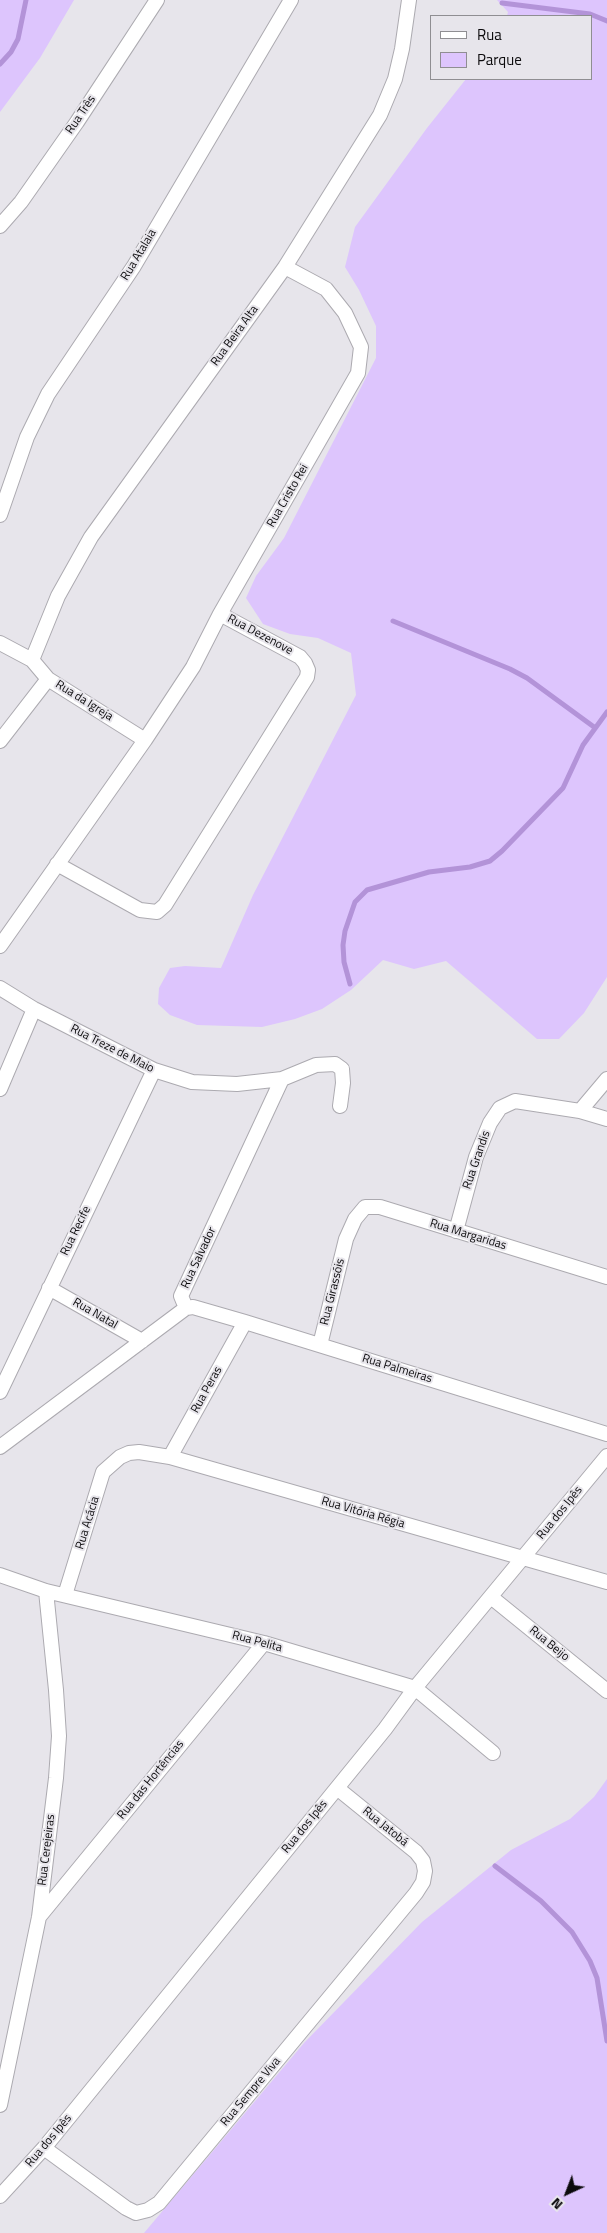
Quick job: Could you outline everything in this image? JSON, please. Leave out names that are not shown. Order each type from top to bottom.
[{"type":"street","name":"Rua Três","points":[[0,226],[20,202],[77,122],[157,0]]},
{"type":"street","name":"Rua Atalaia","points":[[0,515],[27,437],[44,402],[134,266],[291,0]]},
{"type":"street","name":"Rua Beira Alta","points":[[32,660],[58,596],[91,537],[285,267],[380,115],[395,79],[402,49],[409,0]]},
{"type":"street","name":"Rua Cristo Rei","points":[[0,946],[145,740],[193,667],[220,614],[358,373],[361,346],[345,313],[326,289],[285,267]]},
{"type":"street","name":"Rua Dezenove","points":[[57,864],[140,910],[157,912],[165,905],[307,677],[308,670],[300,657],[220,614]]},
{"type":"street","name":"Rua da Igreja","points":[[0,643],[32,660],[48,679],[145,740]]},
{"type":"street","points":[[0,741],[48,679]]},
{"type":"street","name":"Rua Treze de Maio","points":[[0,988],[34,1009],[154,1070],[192,1082],[237,1084],[282,1079],[316,1065],[335,1064],[342,1069],[343,1083],[340,1106]]},
{"type":"street","points":[[0,1089],[34,1009]]},
{"type":"street","name":"Rua Recife","points":[[0,1392],[154,1070]]},
{"type":"street","name":"Rua Salvador","points":[[0,1447],[186,1308],[181,1296],[282,1079]]},
{"type":"street","points":[[607,1079],[580,1111],[607,1119]]},
{"type":"street","name":"Rua Grandis","points":[[456,1231],[476,1157],[490,1123],[500,1108],[515,1101],[580,1111]]},
{"type":"street","name":"Rua Margaridas","points":[[346,1239],[359,1212],[365,1207],[371,1206],[607,1277]]},
{"type":"street","name":"Rua Girassóis","points":[[320,1345],[346,1239]]},
{"type":"street","name":"Rua Natal","points":[[49,1288],[142,1341]]},
{"type":"street","name":"Rua Palmeiras","points":[[186,1308],[193,1307],[245,1322],[607,1434]]},
{"type":"street","name":"Rua Peras","points":[[170,1457],[245,1322]]},
{"type":"street","name":"Rua Vitória Régia","points":[[120,1458],[129,1453],[138,1452],[170,1457],[607,1582]]},
{"type":"street","name":"Rua dos Ipês","points":[[0,2196],[44,2148],[385,1729],[415,1688],[607,1456]]},
{"type":"street","name":"Rua Acácia","points":[[65,1595],[104,1472],[120,1458]]},
{"type":"street","name":"Rua Pelita","points":[[0,1574],[46,1592],[264,1643],[415,1688],[493,1753]]},
{"type":"street","name":"Rua Cerejeiras","points":[[0,2105],[39,1917],[56,1778],[59,1736],[46,1592]]},
{"type":"street","name":"Rua Beijo","points":[[492,1597],[607,1692]]},
{"type":"street","name":"Rua das Hortências","points":[[39,1917],[264,1643]]},
{"type":"street","name":"Rua Jatobá","points":[[337,1788],[416,1852],[423,1861],[425,1871]]},
{"type":"street","name":"Rua Sempre Viva","points":[[44,2148],[126,2208],[136,2212],[148,2210],[158,2203],[416,1893],[425,1871]]},
{"type":"green space","points":[[0,0],[74,0],[40,58],[0,112]]},
{"type":"green space","points":[[497,0],[607,0],[607,977],[584,1013],[559,1039],[537,1039],[446,961],[414,969],[383,960],[351,990],[322,1009],[295,1019],[262,1027],[197,1025],[170,1015],[158,1004],[159,988],[170,968],[185,966],[221,968],[253,895],[356,695],[351,653],[318,638],[290,634],[263,624],[246,598],[256,576],[284,538],[376,358],[376,326],[359,290],[345,267],[355,227],[427,128],[465,80],[592,80],[592,15],[507,15],[508,12]]},
{"type":"green space","points":[[607,1779],[607,2233],[144,2233],[304,2043],[422,1922],[511,1850],[570,1819],[594,1797]]},
{"type":"waterway","points":[[0,64],[11,52],[18,39],[26,0]]},
{"type":"waterway","points":[[502,3],[590,14],[607,21]]},
{"type":"waterway","points":[[393,621],[510,669],[527,678],[594,727]]},
{"type":"waterway","points":[[350,984],[344,962],[343,945],[345,931],[355,902],[367,890],[429,872],[470,867],[490,861],[563,788],[583,745],[607,712]]},
{"type":"waterway","points":[[495,1866],[541,1901],[572,1932],[590,1961],[597,1978],[607,2041]]}]
